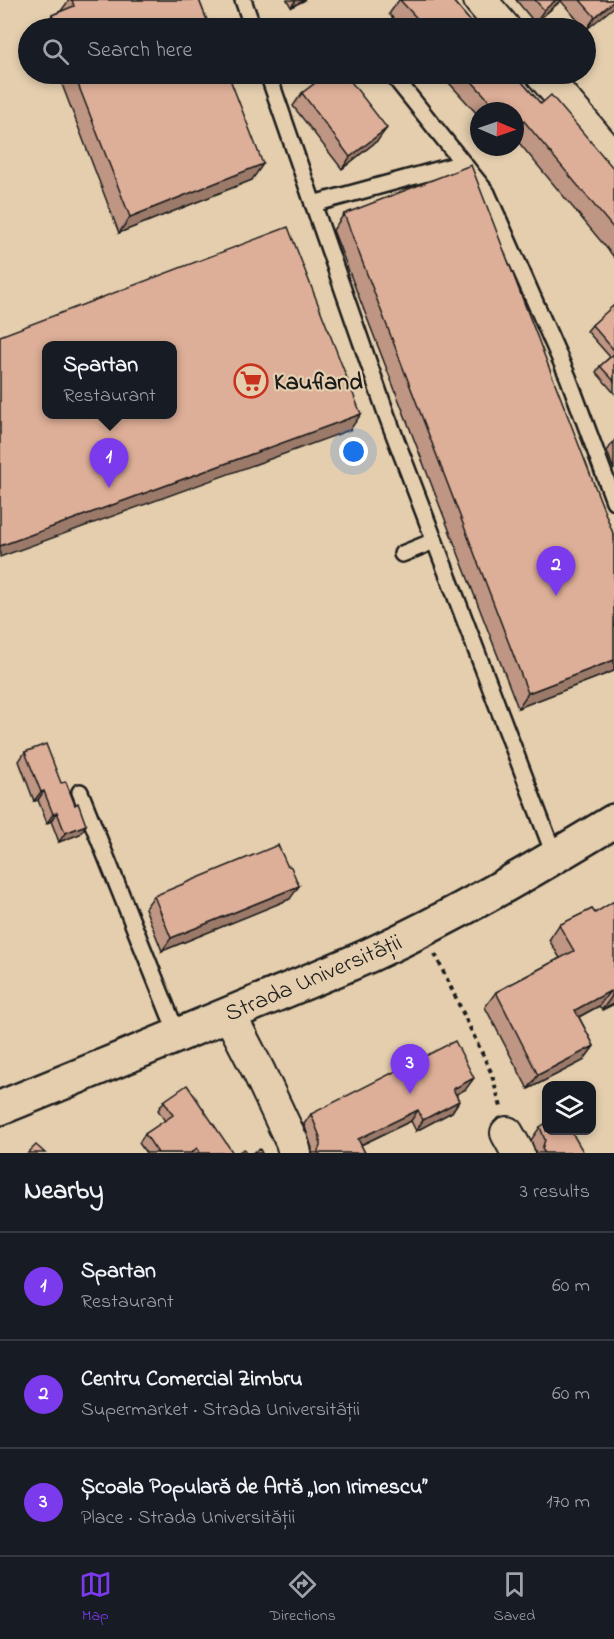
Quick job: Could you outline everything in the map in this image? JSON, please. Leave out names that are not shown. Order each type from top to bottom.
[{"type":"street","points":[[480,0],[495,18]]},
{"type":"street","points":[[550,84],[614,159]]},
{"type":"street","name":"Strada Universității","points":[[0,1108],[360,959],[422,930],[555,857],[614,821]]},
{"type":"street","points":[[229,1014],[292,1142],[295,1153]]},
{"type":"lane","points":[[243,0],[249,18]]},
{"type":"lane","points":[[272,84],[387,416],[555,857]]},
{"type":"lane","points":[[400,84],[487,193],[568,377],[614,501]]},
{"type":"lane","points":[[314,204],[463,163]]},
{"type":"lane","points":[[402,554],[434,541]]},
{"type":"lane","points":[[80,792],[177,1036]]},
{"type":"path","points":[[422,930],[491,1072],[513,1143]]},
{"type":"building","points":[[72,0],[199,0],[206,18],[53,18],[52,15],[74,6]]},
{"type":"building","points":[[400,0],[452,0],[467,18],[417,18]]},
{"type":"building","points":[[535,0],[556,0],[544,10]]},
{"type":"building","points":[[580,0],[614,0],[614,1],[595,17]]},
{"type":"building","points":[[78,84],[232,84],[263,164],[130,217]]},
{"type":"building","points":[[314,84],[353,84],[387,128],[350,157],[302,93]]},
{"type":"building","points":[[474,84],[524,84],[541,104],[551,95],[614,169],[614,229],[524,121],[524,102],[491,102]]},
{"type":"building","points":[[471,165],[614,536],[614,660],[528,693],[344,214]]},
{"type":"building","name":"Kaufland","points":[[288,227],[361,414],[0,546],[0,336]]},
{"type":"building","points":[[614,306],[614,350],[592,325]]},
{"type":"building","points":[[614,354],[614,381],[600,366]]},
{"type":"building","points":[[46,744],[61,783],[66,782],[75,805],[78,803],[86,825],[65,833],[57,812],[53,814],[44,791],[41,792],[25,752]]},
{"type":"building","points":[[278,845],[299,886],[171,938],[154,896]]},
{"type":"building","points":[[614,901],[614,995],[612,996],[610,991],[575,1010],[594,1046],[538,1075],[496,992],[574,951],[559,925],[592,909],[595,913]]},
{"type":"building","points":[[455,1041],[474,1078],[453,1089],[459,1101],[423,1120],[418,1110],[358,1139],[365,1153],[318,1153],[320,1137],[311,1114]]},
{"type":"building","points":[[187,1085],[233,1153],[200,1153],[197,1148],[191,1153],[158,1153],[145,1134],[173,1115],[164,1101]]},
{"type":"building","points":[[543,1135],[573,1135],[584,1153],[545,1153],[542,1149],[545,1140]]},
{"type":"building","points":[[36,1145],[45,1153],[28,1153]]},
{"type":"place","name":"Kaufland","points":[[251,381]]},
{"type":"place","name":"Spartan","points":[[109,488]]},
{"type":"place","name":"Centru Comercial Zimbru","points":[[556,596]]},
{"type":"place","name":"Școala Populară de Artă „Ion Irimescu”","points":[[410,1094]]}]
